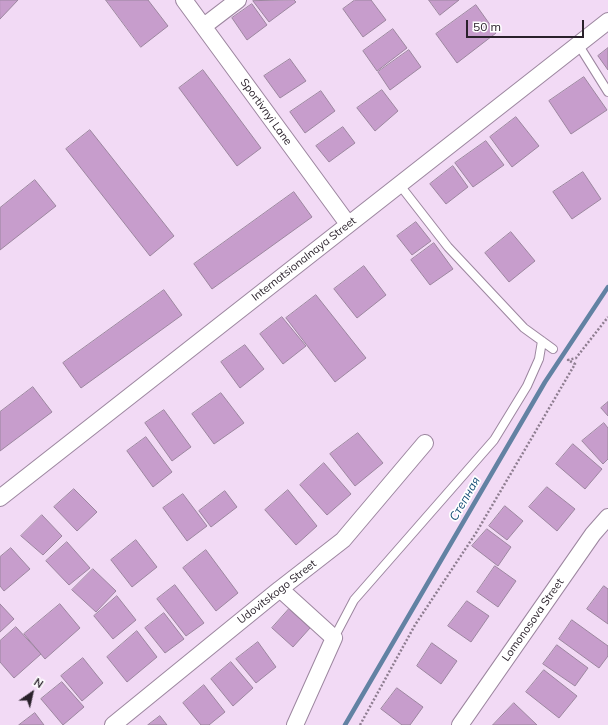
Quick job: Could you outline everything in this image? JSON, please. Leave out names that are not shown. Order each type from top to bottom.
[{"type":"street","name":"Sportivnyi Lane","points":[[184,0],[348,224]]},
{"type":"street","points":[[204,26],[238,0]]},
{"type":"street","name":"Internatsionalnaya Street","points":[[0,498],[608,21]]},
{"type":"street","name":"Udovitskogo Street","points":[[113,725],[280,589],[343,540],[425,443]]},
{"type":"street","name":"Lomonosova Street","points":[[460,725],[593,534],[608,517]]},
{"type":"street","points":[[280,589],[334,638],[295,725]]},
{"type":"lane","points":[[578,44],[608,92]]},
{"type":"lane","points":[[399,184],[448,247],[524,328],[553,350]]},
{"type":"lane","points":[[334,638],[354,600],[494,440],[527,386],[539,359],[542,341]]},
{"type":"path","points":[[360,725],[415,625],[476,533],[575,364],[568,360],[576,358],[608,317]]},
{"type":"building","points":[[0,0],[18,0],[0,19]]},
{"type":"building","points":[[106,0],[148,0],[168,26],[141,47]]},
{"type":"building","points":[[294,0],[296,2],[269,22],[253,1]]},
{"type":"building","points":[[355,0],[371,0],[386,20],[363,37],[343,9]]},
{"type":"building","points":[[429,0],[459,0],[440,15]]},
{"type":"building","points":[[252,4],[267,25],[247,40],[232,18]]},
{"type":"building","points":[[476,5],[496,33],[457,63],[436,34]]},
{"type":"building","points":[[393,29],[407,48],[377,71],[363,51]]},
{"type":"building","points":[[608,48],[608,70],[598,56]]},
{"type":"building","points":[[409,50],[421,67],[390,90],[378,72]]},
{"type":"building","points":[[290,59],[306,81],[280,98],[264,76]]},
{"type":"building","points":[[203,70],[261,148],[237,166],[179,88]]},
{"type":"building","points":[[584,77],[607,110],[571,134],[549,101]]},
{"type":"building","points":[[382,90],[398,111],[375,131],[357,108]]},
{"type":"building","points":[[321,91],[335,111],[305,133],[290,112]]},
{"type":"building","points":[[516,117],[539,146],[512,167],[490,137]]},
{"type":"building","points":[[343,127],[355,143],[329,162],[316,146]]},
{"type":"building","points":[[90,130],[174,236],[150,256],[66,149]]},
{"type":"building","points":[[486,141],[504,165],[473,187],[455,163]]},
{"type":"building","points":[[453,166],[468,187],[446,204],[430,184]]},
{"type":"building","points":[[583,172],[601,199],[572,219],[553,192]]},
{"type":"building","points":[[35,180],[56,206],[0,250],[0,208]]},
{"type":"building","points":[[294,192],[312,217],[212,289],[194,264]]},
{"type":"building","points":[[416,222],[431,241],[412,255],[397,236]]},
{"type":"building","points":[[511,232],[535,261],[509,282],[485,253]]},
{"type":"building","points":[[434,243],[453,269],[430,285],[411,260]]},
{"type":"building","points":[[364,266],[386,295],[357,318],[334,289]]},
{"type":"building","points":[[164,290],[182,315],[81,388],[63,363]]},
{"type":"building","points":[[316,295],[366,358],[335,382],[286,318]]},
{"type":"building","points":[[282,317],[306,346],[283,364],[260,334]]},
{"type":"building","points":[[245,345],[264,369],[240,388],[221,362]]},
{"type":"building","points":[[33,387],[52,412],[0,451],[0,412]]},
{"type":"building","points":[[221,393],[244,423],[214,444],[192,414]]},
{"type":"building","points":[[608,402],[608,416],[601,408]]},
{"type":"building","points":[[164,410],[191,447],[172,461],[145,423]]},
{"type":"building","points":[[604,423],[608,428],[608,459],[603,464],[582,441]]},
{"type":"building","points":[[358,433],[383,463],[355,486],[330,454]]},
{"type":"building","points":[[146,437],[172,472],[153,487],[127,451]]},
{"type":"building","points":[[573,444],[602,469],[585,489],[556,464]]},
{"type":"building","points":[[324,463],[351,494],[327,515],[300,485]]},
{"type":"building","points":[[547,487],[575,509],[557,531],[529,507]]},
{"type":"building","points":[[74,489],[97,512],[77,531],[54,507]]},
{"type":"building","points":[[288,490],[317,526],[296,545],[265,510]]},
{"type":"building","points":[[225,491],[237,507],[211,527],[199,511]]},
{"type":"building","points":[[183,494],[207,526],[187,541],[163,508]]},
{"type":"building","points":[[505,506],[523,521],[507,540],[489,526]]},
{"type":"building","points":[[42,515],[62,536],[43,555],[21,536]]},
{"type":"building","points":[[487,529],[511,547],[498,566],[472,546]]},
{"type":"building","points":[[136,540],[157,567],[132,587],[111,560]]},
{"type":"building","points":[[67,542],[90,568],[69,585],[46,561]]},
{"type":"building","points":[[11,548],[30,569],[4,591],[0,586],[0,557]]},
{"type":"building","points":[[206,550],[238,593],[216,611],[183,568]]},
{"type":"building","points":[[495,566],[516,581],[498,607],[477,592]]},
{"type":"building","points":[[93,569],[116,591],[96,612],[72,590]]},
{"type":"building","points":[[175,585],[204,623],[186,636],[157,599]]},
{"type":"building","points":[[604,586],[608,589],[608,624],[587,609]]},
{"type":"building","points":[[117,596],[136,620],[113,639],[94,616]]},
{"type":"building","points":[[467,601],[489,616],[471,642],[448,626]]},
{"type":"building","points":[[0,604],[14,619],[0,632]]},
{"type":"building","points":[[60,604],[80,628],[45,659],[24,634]]},
{"type":"building","points":[[289,609],[310,628],[293,647],[272,628]]},
{"type":"building","points":[[164,613],[184,639],[165,653],[145,628]]},
{"type":"building","points":[[572,620],[608,646],[608,656],[599,668],[559,639]]},
{"type":"building","points":[[16,627],[41,654],[14,678],[0,662],[0,641]]},
{"type":"building","points":[[137,631],[157,657],[127,682],[107,657]]},
{"type":"building","points":[[258,642],[276,667],[256,683],[236,659]]},
{"type":"building","points":[[432,643],[457,661],[441,684],[417,666]]},
{"type":"building","points":[[557,645],[588,668],[575,686],[543,664]]},
{"type":"building","points":[[83,658],[103,683],[82,701],[61,676]]},
{"type":"building","points":[[231,662],[253,688],[233,706],[211,679]]},
{"type":"building","points":[[544,670],[577,696],[559,718],[526,692]]},
{"type":"building","points":[[62,682],[84,707],[63,725],[41,699]]},
{"type":"building","points":[[204,685],[225,712],[209,725],[201,725],[183,703]]},
{"type":"building","points":[[397,688],[423,707],[410,725],[402,725],[381,709]]},
{"type":"building","points":[[514,703],[537,725],[493,725]]},
{"type":"building","points":[[35,713],[44,725],[19,725]]},
{"type":"building","points":[[160,716],[167,725],[148,725]]},
{"type":"waterway","name":"Степная","points":[[345,725],[545,382],[608,287]]}]
